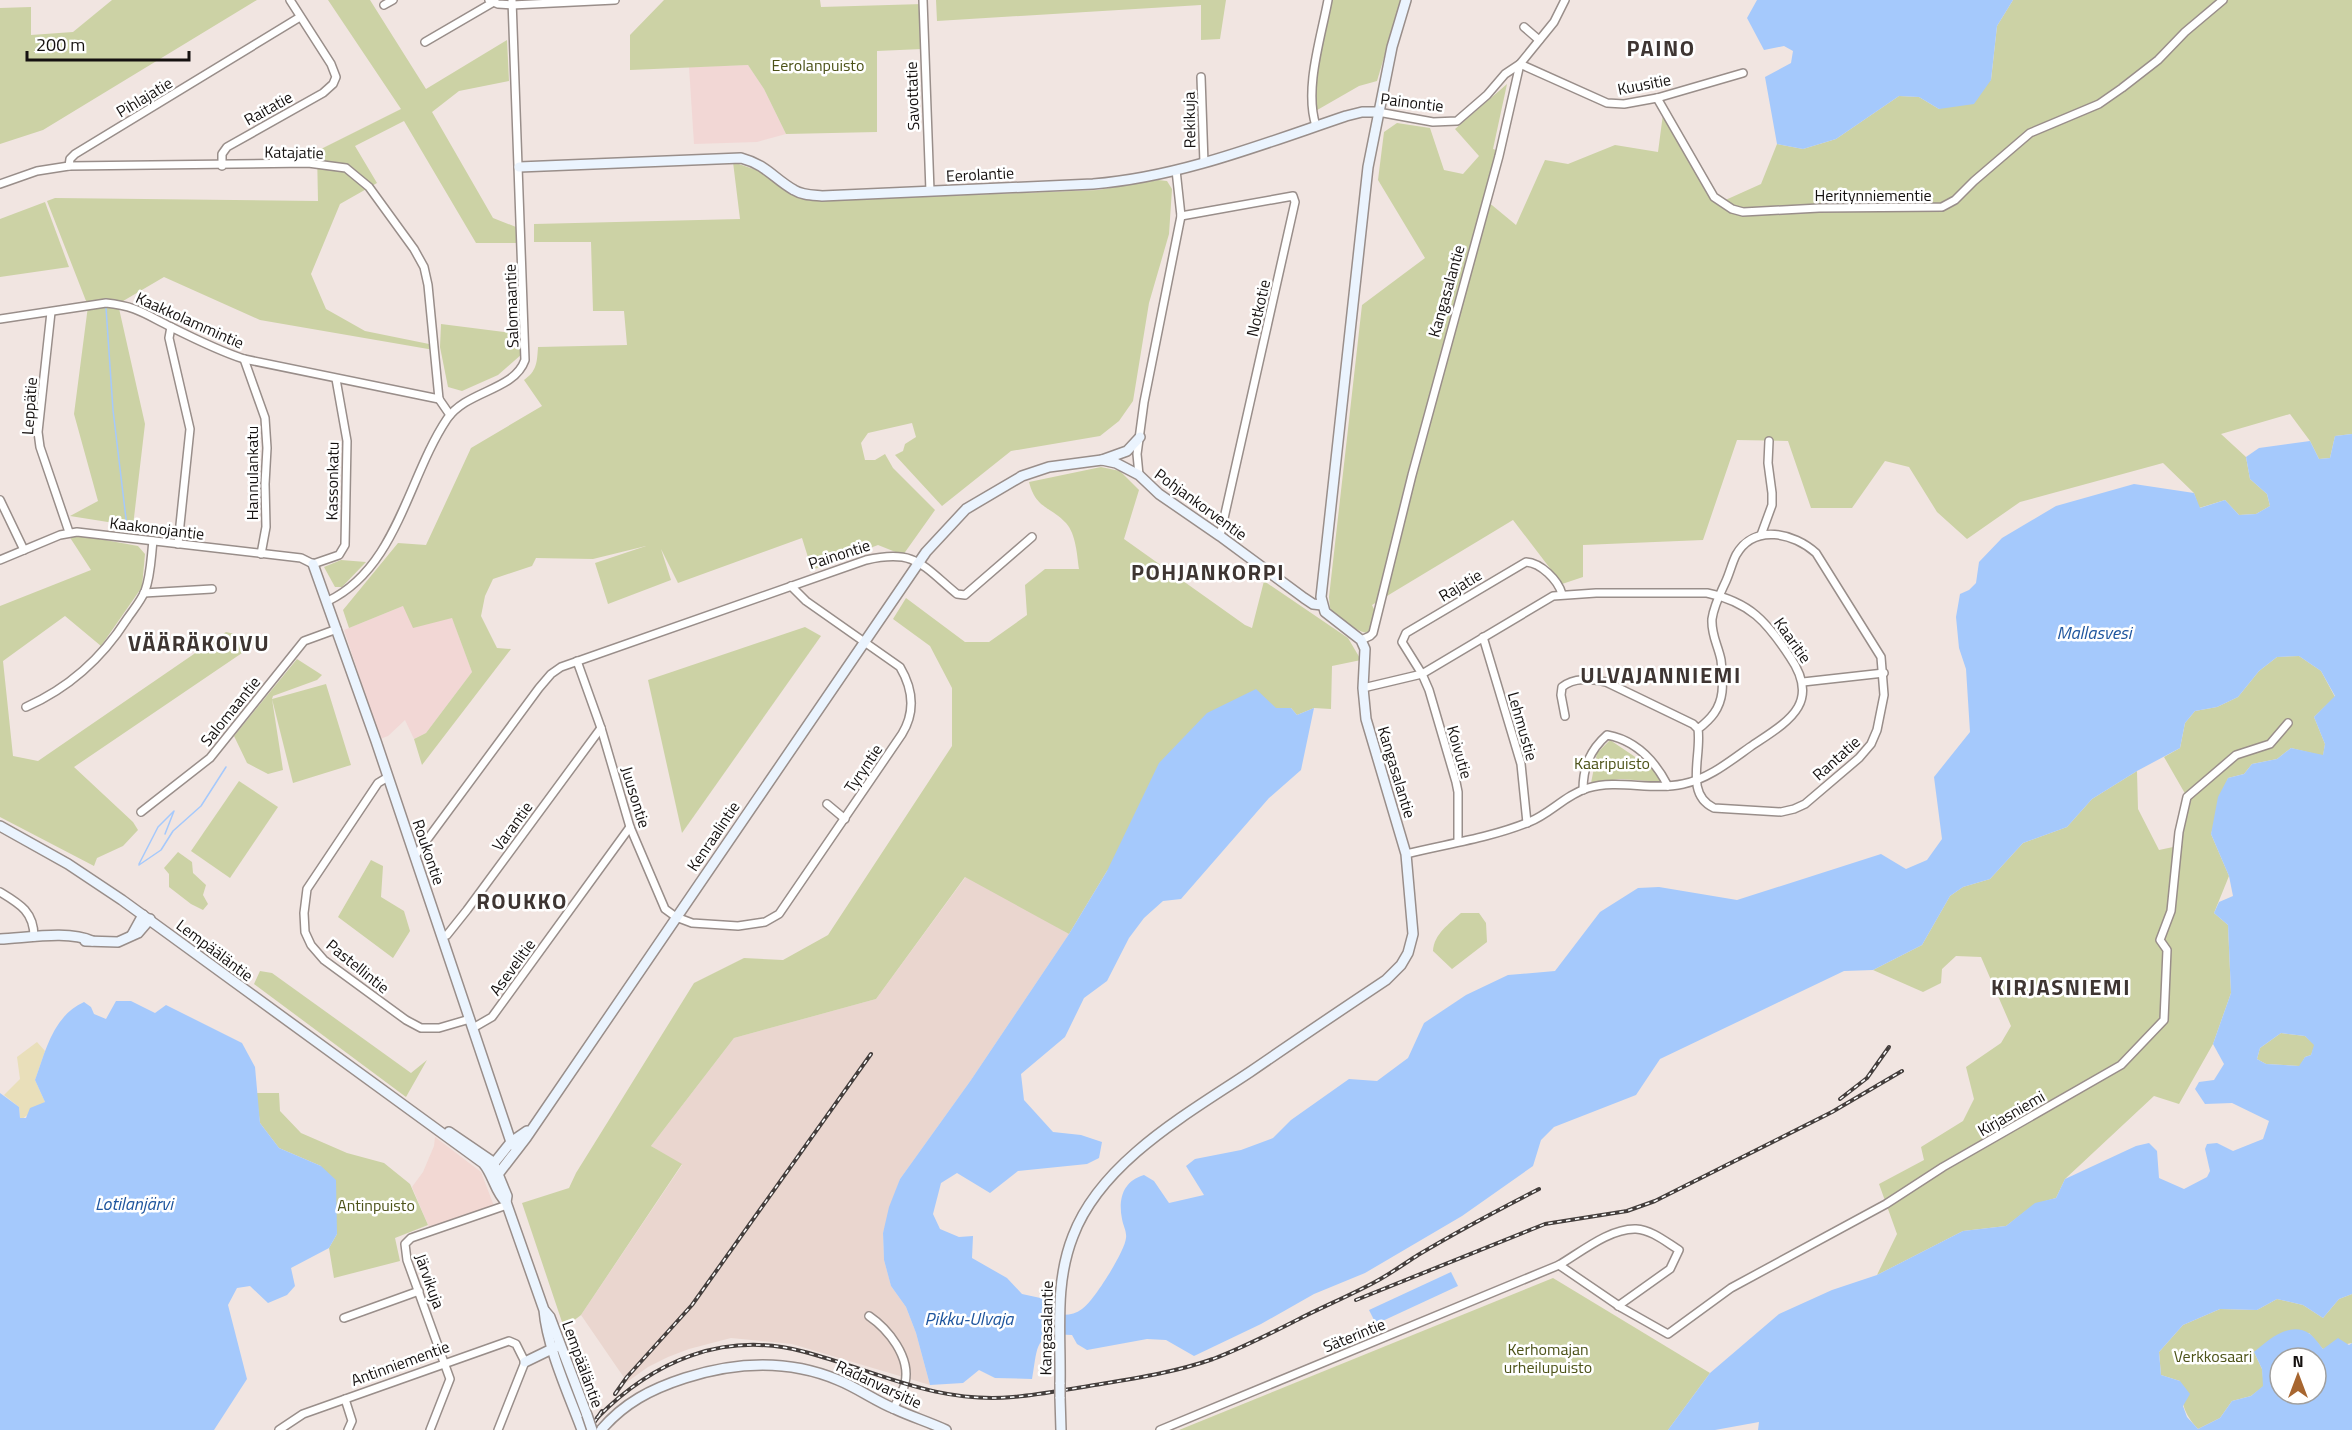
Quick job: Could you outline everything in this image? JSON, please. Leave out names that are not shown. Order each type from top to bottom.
[{"type":"street","points":[[290,0],[300,17]]},
{"type":"street","points":[[384,5],[393,0]]},
{"type":"street","points":[[425,42],[491,1],[615,0]]},
{"type":"street","name":"Savottatie","points":[[923,0],[930,191]]},
{"type":"street","points":[[1316,126],[1312,113],[1311,94],[1328,0]]},
{"type":"street","points":[[1322,604],[1322,586],[1368,167],[1392,47],[1406,0]]},
{"type":"street","name":"Kangasalantie","points":[[1061,1430],[1059,1306],[1064,1264],[1080,1219],[1099,1190],[1128,1160],[1168,1127],[1386,980],[1401,966],[1408,953],[1413,934],[1406,854],[1366,719],[1363,688],[1365,649],[1361,640],[1373,633],[1412,475],[1499,156],[1520,64],[1554,22],[1566,0]]},
{"type":"street","name":"Heritynniementie","points":[[1657,98],[1714,197],[1732,209],[1743,212],[1819,208],[1936,209],[1955,200],[2030,133],[2099,104],[2122,88],[2157,60],[2185,32],[2223,0]]},
{"type":"street","name":"Salomaantie","points":[[328,601],[353,585],[386,546],[437,435],[450,414],[466,401],[518,375],[525,360],[512,2]]},
{"type":"street","name":"Raitatie","points":[[222,166],[222,154],[227,147],[323,93],[333,84],[336,78],[331,64],[300,17]]},
{"type":"street","name":"Pihlajatie","points":[[69,166],[70,159],[75,154],[300,17]]},
{"type":"street","points":[[1524,27],[1539,40]]},
{"type":"street","name":"Painontie","points":[[1316,126],[1362,112],[1378,112],[1432,122],[1457,121],[1487,95],[1505,74],[1520,64]]},
{"type":"street","name":"Kuusitie","points":[[1520,64],[1607,103],[1624,104],[1657,98],[1743,73]]},
{"type":"street","name":"Rekikuja","points":[[1201,77],[1204,163]]},
{"type":"street","name":"Eerolantie","points":[[519,167],[741,158],[760,164],[794,190],[806,195],[1105,183],[1204,163],[1316,126]]},
{"type":"street","name":"Katajatie","points":[[0,184],[37,171],[69,166],[222,166],[308,163],[346,168],[369,187],[414,249],[424,267],[428,285],[439,399]]},
{"type":"street","points":[[1102,459],[1139,475],[1137,454],[1144,402],[1180,216],[1176,170]]},
{"type":"street","name":"Notkotie","points":[[1180,216],[1293,196],[1295,202],[1220,536]]},
{"type":"street","name":"Kaakkolammintie","points":[[0,319],[106,303],[118,304],[138,309],[226,354],[439,399]]},
{"type":"street","name":"Leppätie","points":[[51,312],[38,432],[40,447],[69,532]]},
{"type":"street","points":[[171,327],[169,338],[190,429],[178,544]]},
{"type":"street","name":"Hannulankatu","points":[[244,359],[265,418],[266,526],[261,554]]},
{"type":"street","name":"Kassonkatu","points":[[313,564],[339,555],[345,545],[347,441],[336,379]]},
{"type":"street","points":[[439,399],[450,414]]},
{"type":"street","points":[[1032,537],[965,595],[957,594],[919,562],[935,541],[966,509],[993,491],[1022,476],[1049,467],[1102,459],[1127,451],[1140,437]]},
{"type":"street","points":[[1698,729],[1711,719],[1719,705],[1722,691],[1721,659],[1712,635],[1715,604],[1737,554],[1743,546],[1761,535],[1772,504],[1768,463],[1769,441]]},
{"type":"street","name":"Pohjankorventie","points":[[1139,475],[1159,494],[1304,598],[1313,604],[1322,604],[1325,612],[1361,640]]},
{"type":"street","points":[[0,500],[24,550]]},
{"type":"street","name":"Kaakonojantie","points":[[0,560],[69,532],[301,558],[313,564]]},
{"type":"street","name":"Rantatie","points":[[1695,781],[1705,804],[1714,808],[1781,812],[1794,809],[1805,804],[1859,758],[1871,744],[1877,730],[1884,695],[1881,657],[1816,553],[1805,543],[1780,534],[1761,535]]},
{"type":"street","points":[[26,707],[65,686],[90,666],[113,640],[144,593],[149,577],[153,541]]},
{"type":"street","name":"Painontie","points":[[415,856],[551,674],[577,661],[866,560],[888,555],[903,555],[919,562]]},
{"type":"street","name":"Kenraalintie","points":[[493,1162],[532,1128],[919,562]]},
{"type":"street","name":"Rajatie","points":[[1422,674],[1402,642],[1406,633],[1519,566],[1526,562],[1533,562],[1558,585],[1562,594]]},
{"type":"street","name":"Roukontie","points":[[313,564],[328,601],[514,1146]]},
{"type":"street","name":"Tyryntie","points":[[676,917],[692,923],[752,926],[779,914],[909,723],[911,690],[900,667],[806,601],[791,586]]},
{"type":"street","points":[[144,593],[212,589]]},
{"type":"street","name":"Kaaritie","points":[[1363,688],[1422,674],[1545,600],[1562,594],[1707,593],[1719,596],[1754,613],[1764,621],[1799,669],[1803,682],[1800,705],[1793,717],[1779,729],[1695,781],[1668,786],[1596,786],[1583,790],[1527,823],[1406,854]]},
{"type":"street","name":"Salomaantie","points":[[141,812],[210,758],[304,641],[337,629]]},
{"type":"street","name":"Lehmustie","points":[[1484,638],[1521,764],[1527,823]]},
{"type":"street","name":"Juusontie","points":[[577,661],[601,728],[630,827],[665,909],[676,917]]},
{"type":"street","points":[[1803,682],[1884,673]]},
{"type":"street","name":"Koivutie","points":[[1422,674],[1429,690],[1458,792],[1458,841]]},
{"type":"street","points":[[1565,716],[1561,695],[1562,687],[1578,681],[1592,680],[1606,682],[1693,724],[1698,729],[1698,767],[1695,781]]},
{"type":"street","name":"Kirjasniemi","points":[[1560,1265],[1618,1306],[1668,1334],[1731,1288],[1886,1204],[1943,1167],[2121,1065],[2164,1020],[2167,950],[2160,940],[2171,910],[2179,832],[2187,797],[2236,755],[2270,744],[2288,723]]},
{"type":"street","name":"Varantie","points":[[442,937],[447,935],[467,910],[601,728]]},
{"type":"street","points":[[1583,790],[1588,759],[1593,748],[1607,735],[1627,740],[1636,747],[1654,764],[1668,786]]},
{"type":"street","name":"Pastellintie","points":[[388,777],[378,783],[307,890],[304,913],[305,932],[311,945],[324,960],[406,1020],[421,1028],[472,1023]]},
{"type":"street","points":[[827,804],[845,819]]},
{"type":"street","name":"Lempääläntie","points":[[0,826],[68,864],[146,917],[495,1174],[507,1196],[506,1204],[544,1310],[550,1317],[556,1349],[583,1423],[592,1430]]},
{"type":"street","name":"Asevelitie","points":[[472,1023],[492,1017],[630,827]]},
{"type":"street","points":[[0,892],[26,909],[33,922],[34,937]]},
{"type":"street","points":[[0,939],[75,937],[83,942],[118,942],[138,933],[146,917]]},
{"type":"street","name":"Lempääläntie","points":[[406,1107],[432,1121],[493,1162]]},
{"type":"street","name":"Kenraalintie","points":[[495,1174],[514,1146]]},
{"type":"street","points":[[493,1162],[490,1168],[495,1174]]},
{"type":"street","name":"Järvikuja","points":[[430,1430],[450,1379],[405,1252],[407,1240],[506,1204]]},
{"type":"street","name":"Säterintie","points":[[1160,1430],[1560,1265],[1613,1234],[1636,1229],[1655,1235],[1679,1250],[1670,1269],[1618,1306]]},
{"type":"street","points":[[344,1318],[419,1291]]},
{"type":"street","points":[[869,1316],[892,1338],[904,1366],[905,1384],[893,1409]]},
{"type":"street","name":"Antinniementie","points":[[279,1430],[303,1414],[509,1341],[516,1344],[525,1362]]},
{"type":"street","points":[[498,1430],[525,1362],[556,1349]]},
{"type":"street","name":"Radanvarsitie","points":[[601,1430],[639,1396],[710,1370],[748,1365],[784,1367],[819,1373],[856,1388],[893,1409],[944,1430]]},
{"type":"street","points":[[345,1399],[352,1421],[348,1430]]},
{"type":"shaded area","points":[[748,65],[764,89],[786,134],[757,142],[694,144],[689,67]]},
{"type":"shaded area","points":[[403,606],[450,612],[472,672],[426,733],[414,739],[405,720],[388,736],[380,739],[344,630]]},
{"type":"shaded area","points":[[967,875],[1069,934],[971,1080],[900,1179],[883,1233],[884,1260],[891,1286],[906,1307],[916,1333],[930,1385],[792,1344],[731,1338],[668,1357],[648,1367],[627,1382],[581,1315],[682,1165],[651,1146],[734,1038],[876,999]]},
{"type":"shaded area","points":[[435,1137],[481,1172],[494,1206],[429,1227],[412,1187],[423,1172],[434,1146]]},
{"type":"green space","points":[[112,0],[257,0],[43,130],[0,144],[0,8],[31,7],[31,35],[73,32]]},
{"type":"green space","points":[[328,0],[370,0],[426,89],[507,40],[509,81],[459,91],[432,112],[493,218],[516,227],[519,243],[476,243],[404,121],[355,146],[377,183],[340,204],[311,274],[326,309],[365,331],[434,345],[434,350],[260,320],[164,277],[118,304],[145,424],[133,526],[70,516],[98,501],[74,414],[88,306],[47,201],[55,198],[318,201],[317,151],[401,109]]},
{"type":"green space","name":"Eerolanpuisto","points":[[664,0],[820,0],[821,7],[923,4],[922,49],[877,51],[877,132],[786,134],[764,89],[748,65],[630,70],[630,35]]},
{"type":"green space","points":[[936,0],[1226,0],[1220,39],[1201,40],[1201,5],[937,21]]},
{"type":"green space","points":[[1328,0],[1401,0],[1377,81],[1359,86],[1312,113]]},
{"type":"green space","points":[[2013,0],[2352,0],[2352,434],[2335,436],[2330,458],[2319,459],[2310,441],[2290,414],[2221,434],[2246,457],[2250,479],[2267,494],[2270,506],[2256,514],[2239,515],[2225,500],[2199,508],[2194,493],[2163,463],[2020,502],[1967,539],[1937,512],[1909,467],[1885,461],[1852,508],[1811,508],[1788,441],[1737,440],[1703,540],[1583,545],[1583,577],[1562,584],[1513,520],[1372,605],[1375,611],[1368,633],[1341,620],[1332,612],[1329,597],[1362,305],[1425,258],[1378,180],[1384,132],[1397,123],[1430,128],[1444,170],[1463,174],[1479,156],[1455,129],[1507,84],[1493,149],[1499,151],[1487,201],[1516,225],[1545,160],[1568,164],[1615,145],[1658,152],[1663,114],[1674,136],[1721,202],[1761,184],[1777,144],[1803,149],[1836,139],[1899,96],[1919,97],[1939,109],[1991,80],[1997,26]]},
{"type":"green space","points":[[733,162],[762,172],[788,193],[813,201],[1098,190],[1158,180],[1167,181],[1172,189],[1169,234],[1149,303],[1133,401],[1119,421],[1100,436],[1011,451],[942,506],[895,455],[903,451],[905,444],[916,437],[912,423],[868,433],[861,443],[865,460],[875,460],[885,454],[893,468],[935,510],[903,555],[878,545],[812,570],[802,538],[678,583],[661,549],[671,580],[608,604],[595,563],[646,546],[593,559],[536,558],[532,566],[493,579],[485,596],[481,616],[497,648],[511,649],[422,765],[414,739],[426,733],[472,672],[452,618],[413,628],[403,606],[349,628],[343,610],[398,543],[426,545],[471,448],[542,406],[524,380],[532,373],[535,366],[538,347],[627,345],[624,311],[593,311],[591,242],[534,242],[534,224],[740,219]]},
{"type":"green space","points":[[45,202],[69,267],[0,277],[0,219]]},
{"type":"green space","points":[[441,324],[521,334],[522,354],[498,375],[462,391],[448,387],[440,347]]},
{"type":"green space","points":[[1101,467],[1120,471],[1139,490],[1124,539],[1245,625],[1252,628],[1264,581],[1348,638],[1361,660],[1332,666],[1331,709],[1314,708],[1297,715],[1291,708],[1276,708],[1107,871],[1069,934],[965,877],[876,999],[734,1038],[651,1146],[682,1164],[581,1315],[564,1328],[522,1203],[569,1188],[576,1173],[694,983],[744,958],[783,960],[828,935],[952,746],[952,688],[930,646],[893,619],[906,598],[965,642],[989,642],[1027,615],[1025,585],[1045,569],[1079,569],[1072,533],[1060,517],[1035,497],[1029,482]]},
{"type":"green space","points":[[78,535],[138,546],[145,554],[142,587],[101,646],[65,616],[3,661],[13,756],[38,761],[226,632],[261,640],[74,767],[133,822],[138,830],[123,846],[97,858],[94,866],[0,817],[0,606],[91,570],[69,536]]},
{"type":"green space","points":[[341,560],[366,562],[342,587],[335,587],[324,567]]},
{"type":"green space","points":[[805,627],[821,636],[682,833],[648,680]]},
{"type":"green space","points":[[2299,656],[2321,671],[2335,697],[2314,717],[2325,744],[2323,756],[2291,748],[2277,759],[2252,764],[2244,774],[2228,778],[2211,834],[2229,876],[2214,913],[2228,925],[2231,993],[2213,1044],[2179,1104],[2154,1096],[2065,1179],[2056,1198],[2035,1204],[2006,1226],[1963,1231],[1877,1275],[1897,1234],[1879,1184],[1924,1160],[1921,1147],[1963,1121],[1974,1099],[1966,1067],[2001,1043],[2011,1026],[1981,957],[1956,956],[1942,969],[1941,983],[1923,992],[1873,970],[1922,945],[1950,896],[1963,887],[1990,879],[2023,843],[2067,827],[2092,799],[2137,771],[2138,809],[2159,850],[2178,846],[2187,797],[2164,757],[2180,748],[2185,723],[2195,711],[2217,707],[2238,697],[2259,671],[2277,657]]},
{"type":"green space","points":[[297,659],[322,675],[317,680],[273,696],[283,770],[268,774],[247,763],[234,736]]},
{"type":"green space","points":[[326,684],[351,765],[293,783],[272,699]]},
{"type":"green space","name":"Kaaripuisto","points":[[1610,740],[1656,771],[1663,782],[1620,779],[1591,783],[1597,753]]},
{"type":"green space","points":[[239,781],[278,807],[230,878],[191,851]]},
{"type":"green space","points":[[178,852],[192,862],[193,873],[206,885],[203,895],[208,904],[203,910],[169,887],[169,874],[164,868]]},
{"type":"green space","points":[[371,860],[383,866],[381,897],[404,911],[410,931],[393,958],[338,917]]},
{"type":"green space","points":[[1461,913],[1479,913],[1486,923],[1487,942],[1452,969],[1433,951],[1439,934]]},
{"type":"green space","points":[[260,971],[272,973],[411,1073],[427,1060],[406,1097],[254,984]]},
{"type":"green space","points":[[2281,1033],[2305,1036],[2315,1045],[2311,1055],[2305,1057],[2300,1066],[2266,1064],[2257,1059],[2260,1048]]},
{"type":"green space","name":"Antinpuisto","points":[[256,1093],[279,1093],[280,1111],[301,1133],[347,1153],[384,1163],[410,1184],[428,1225],[395,1238],[400,1261],[334,1278],[329,1248],[337,1234],[321,1166],[279,1148],[260,1123]]},
{"type":"green space","name":"Kerhomajan urheilupuisto","points":[[1553,1278],[1710,1373],[1668,1430],[1179,1430]]},
{"type":"green space","name":"Verkkosaari","points":[[2352,1294],[2352,1343],[2328,1348],[2328,1346],[2320,1346],[2309,1333],[2254,1352],[2262,1369],[2264,1386],[2251,1396],[2232,1401],[2220,1418],[2198,1429],[2184,1407],[2180,1381],[2161,1375],[2159,1352],[2183,1325],[2220,1309],[2257,1310],[2277,1299],[2303,1305],[2323,1318],[2339,1299]]},
{"type":"sand","points":[[37,1042],[45,1051],[35,1080],[45,1102],[22,1119],[19,1107],[4,1095],[20,1079],[17,1057]]},
{"type":"water","points":[[1757,0],[2013,0],[1997,26],[1991,80],[1974,104],[1939,109],[1919,97],[1899,96],[1836,139],[1803,149],[1777,144],[1765,77],[1791,63],[1793,51],[1784,46],[1764,50],[1747,18]]},
{"type":"water","name":"Mallasvesi","points":[[2352,434],[2352,1294],[2339,1299],[2323,1318],[2303,1305],[2277,1299],[2257,1310],[2220,1309],[2183,1325],[2159,1352],[2161,1375],[2180,1381],[2190,1394],[2183,1406],[2187,1417],[2198,1429],[2220,1418],[2232,1401],[2251,1396],[2263,1386],[2262,1369],[2254,1352],[2280,1333],[2287,1330],[2302,1330],[2312,1335],[2321,1346],[2268,1346],[2268,1406],[2328,1406],[2327,1346],[2338,1338],[2349,1345],[2352,1343],[2352,1430],[1758,1430],[1759,1422],[1715,1430],[1668,1430],[1710,1373],[1779,1314],[1832,1290],[1877,1275],[1963,1231],[2006,1226],[2035,1203],[2056,1198],[2065,1179],[2136,1146],[2149,1143],[2157,1151],[2159,1178],[2184,1189],[2207,1177],[2210,1171],[2205,1149],[2207,1144],[2217,1143],[2233,1151],[2263,1139],[2269,1121],[2232,1103],[2205,1104],[2195,1089],[2199,1082],[2214,1080],[2224,1064],[2213,1044],[2231,993],[2228,925],[2214,913],[2219,902],[2233,896],[2229,876],[2211,834],[2218,797],[2228,778],[2244,774],[2252,764],[2277,759],[2291,748],[2323,755],[2325,744],[2314,717],[2335,696],[2321,671],[2299,656],[2277,657],[2259,671],[2238,697],[2217,707],[2195,711],[2185,723],[2180,748],[2092,799],[2067,827],[2023,843],[1990,879],[1963,887],[1950,896],[1922,945],[1873,970],[1844,971],[1660,1059],[1636,1095],[1554,1127],[1541,1140],[1533,1166],[1462,1216],[1365,1273],[1314,1294],[1261,1324],[1194,1356],[1166,1340],[1147,1339],[1087,1350],[1077,1344],[1072,1335],[1059,1334],[1044,1339],[1040,1344],[1032,1379],[995,1378],[979,1370],[963,1383],[930,1385],[916,1333],[906,1307],[891,1286],[884,1260],[883,1233],[889,1207],[900,1179],[971,1080],[1069,934],[1107,871],[1159,763],[1207,713],[1256,689],[1276,708],[1291,708],[1297,715],[1314,708],[1301,770],[1269,798],[1181,899],[1163,901],[1144,918],[1129,938],[1107,981],[1084,998],[1065,1037],[1021,1074],[1024,1100],[1053,1132],[1081,1135],[1102,1142],[1099,1158],[1087,1164],[1018,1171],[990,1193],[957,1173],[941,1183],[933,1214],[940,1229],[959,1237],[973,1236],[972,1258],[1007,1278],[1022,1294],[1045,1299],[1043,1310],[1053,1313],[1068,1315],[1082,1309],[1108,1275],[1126,1238],[1121,1205],[1124,1192],[1131,1182],[1144,1175],[1154,1181],[1169,1203],[1204,1195],[1186,1166],[1195,1159],[1241,1150],[1273,1138],[1291,1120],[1349,1079],[1377,1081],[1408,1058],[1424,1023],[1466,995],[1508,975],[1555,971],[1600,912],[1638,888],[1659,887],[1737,900],[1881,854],[1906,869],[1927,860],[1942,839],[1934,777],[1970,732],[1966,669],[1959,648],[1956,617],[1960,594],[1969,590],[1976,583],[1979,562],[2002,538],[2056,506],[2134,484],[2194,493],[2200,508],[2225,500],[2239,515],[2256,514],[2270,506],[2267,494],[2250,479],[2246,457],[2259,448],[2310,441],[2319,459],[2330,458],[2335,436]],"holes":[[[2281,1033],[2305,1036],[2314,1045],[2311,1055],[2305,1057],[2299,1066],[2266,1064],[2257,1059],[2260,1048]]]},
{"type":"water","name":"Lotilanjärvi","points":[[116,1001],[131,1001],[155,1013],[166,1005],[242,1043],[255,1067],[260,1123],[279,1148],[321,1166],[336,1180],[337,1234],[329,1248],[291,1268],[295,1286],[287,1295],[268,1303],[250,1286],[237,1288],[228,1305],[247,1379],[214,1430],[0,1430],[0,1093],[19,1107],[20,1118],[26,1118],[30,1108],[45,1102],[35,1080],[47,1046],[58,1025],[73,1008],[84,1002],[91,1007],[94,1014],[106,1019]]},
{"type":"water","points":[[1451,1272],[1458,1286],[1376,1324],[1369,1310]]},
{"type":"waterway","points":[[106,308],[113,410],[127,527]]},
{"type":"waterway","points":[[139,865],[161,850],[173,831],[201,806],[226,767]]},
{"type":"waterway","points":[[139,864],[158,827],[174,811],[165,834]]},
{"type":"railway","points":[[1840,1099],[1867,1078],[1889,1047]]},
{"type":"railway","points":[[615,1394],[627,1377],[692,1305],[871,1054]]},
{"type":"railway","points":[[1356,1300],[1545,1224],[1627,1211],[1655,1201],[1832,1112],[1902,1071]]},
{"type":"railway","points":[[597,1418],[619,1398],[666,1366],[692,1355],[718,1348],[746,1345],[775,1346],[805,1352],[932,1391],[985,1398],[1041,1394],[1183,1368],[1213,1359],[1255,1341],[1365,1287],[1448,1238],[1539,1189]]},
{"type":"railway","points":[[589,1430],[602,1411]]},
{"type":"district","name":"PAINO","points":[[1661,48]]},
{"type":"district","name":"POHJANKORPI","points":[[1208,572]]},
{"type":"district","name":"VÄÄRÄKOIVU","points":[[199,643]]},
{"type":"district","name":"ULVAJANNIEMI","points":[[1661,675]]},
{"type":"district","name":"ROUKKO","points":[[522,901]]},
{"type":"district","name":"KIRJASNIEMI","points":[[2061,987]]},
{"type":"water label","name":"Pikku-Ulvaja","points":[[969,1318]]}]
